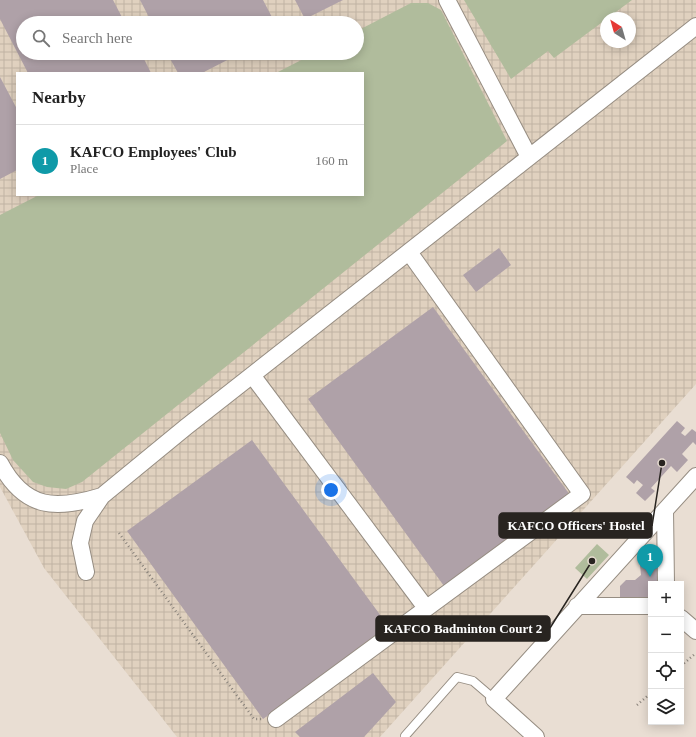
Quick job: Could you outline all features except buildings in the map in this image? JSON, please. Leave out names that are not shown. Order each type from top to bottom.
[{"type":"street","points":[[446,0],[529,158]]},
{"type":"street","points":[[86,572],[80,544],[84,521],[102,496],[252,375],[696,26]]},
{"type":"street","points":[[276,719],[582,494],[409,252]]},
{"type":"street","points":[[252,375],[426,608]]},
{"type":"street","points":[[0,463],[4,471],[23,494],[50,505],[76,504],[102,496]]},
{"type":"street","points":[[536,737],[494,699],[696,476]]},
{"type":"street","points":[[665,510],[666,581]]},
{"type":"street","points":[[577,606],[648,606]]},
{"type":"street","points":[[684,621],[696,631]]},
{"type":"lane","points":[[405,736],[457,677],[473,681],[494,699]]},
{"type":"path","points":[[119,533],[254,719],[276,719]]},
{"type":"path","points":[[684,663],[696,653]]},
{"type":"path","points":[[637,705],[648,696]]},
{"type":"shaded area","points":[[0,0],[696,0],[696,384],[380,737],[177,737],[44,568],[0,487]]},
{"type":"green space","points":[[464,0],[632,0],[616,12],[600,12],[600,24],[554,58],[548,51],[511,79]]},
{"type":"green space","points":[[411,3],[428,3],[441,10],[507,141],[82,482],[66,489],[47,487],[33,482],[13,460],[0,433],[0,215],[37,196],[364,196],[364,72],[278,72],[301,60],[364,60],[364,27]]},
{"type":"green space","points":[[597,544],[609,555],[587,579],[575,568]]},
{"type":"place","name":"KAFCO Officers' Hostel","points":[[662,463]]},
{"type":"place","name":"KAFCO Badminton Court 2","points":[[592,561]]},
{"type":"place","name":"KAFCO Employees' Club","points":[[650,577]]}]
